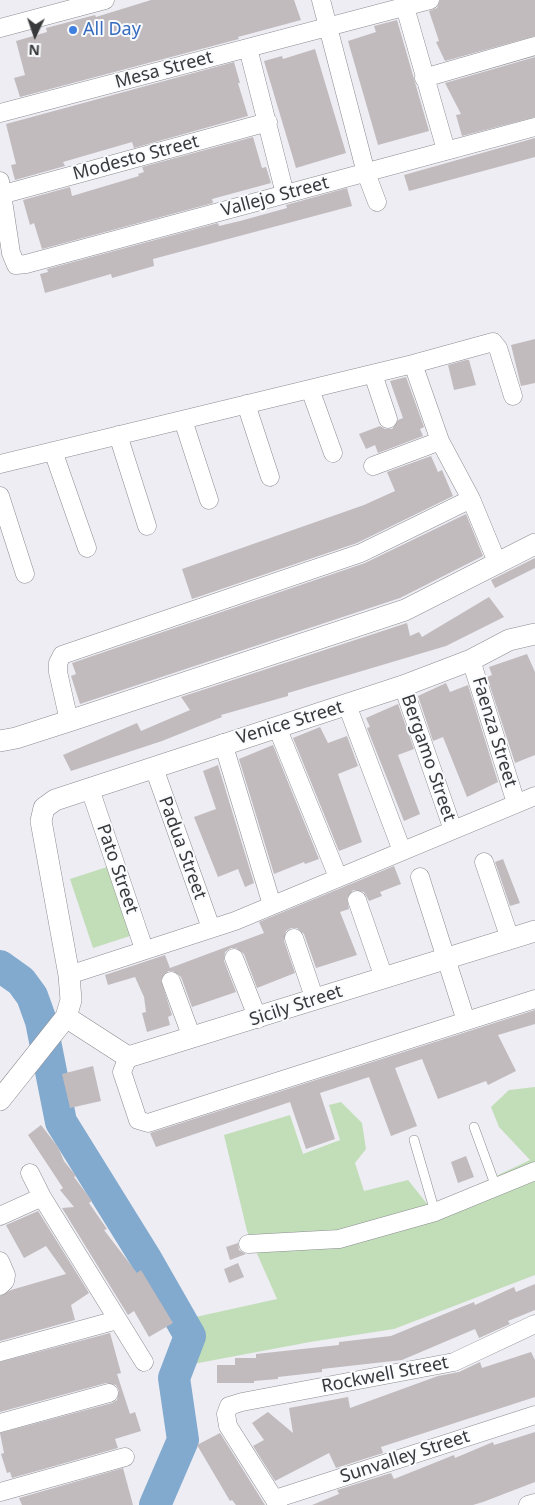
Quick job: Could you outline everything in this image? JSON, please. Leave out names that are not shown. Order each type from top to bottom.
[{"type":"street","points":[[0,28],[106,0]]},
{"type":"street","points":[[321,0],[366,173],[377,202]]},
{"type":"street","name":"Mesa Street","points":[[0,114],[430,0]]},
{"type":"street","points":[[405,6],[446,150]]},
{"type":"street","points":[[424,78],[535,46]]},
{"type":"street","points":[[248,48],[285,194]]},
{"type":"street","name":"Modesto Street","points":[[2,187],[268,122]]},
{"type":"street","name":"Vallejo Street","points":[[2,187],[11,253],[16,265],[36,262],[535,127]]},
{"type":"street","points":[[0,464],[373,374],[493,342],[498,348],[513,396]]},
{"type":"street","points":[[413,364],[440,441],[471,499],[496,562]]},
{"type":"street","points":[[373,374],[388,419]]},
{"type":"street","points":[[310,389],[333,453]]},
{"type":"street","points":[[246,404],[270,477]]},
{"type":"street","points":[[183,420],[209,500]]},
{"type":"street","points":[[118,435],[147,526]]},
{"type":"street","points":[[373,466],[440,441]]},
{"type":"street","points":[[53,451],[88,548]]},
{"type":"street","points":[[0,496],[25,574]]},
{"type":"street","points":[[69,721],[58,672],[62,655],[361,553],[471,499]]},
{"type":"street","points":[[8,740],[405,610],[496,562],[535,544]]},
{"type":"street","name":"Venice Street","points":[[70,974],[42,822],[44,808],[55,800],[90,790],[223,743],[277,728],[403,686],[471,660],[509,640],[534,638]]},
{"type":"street","name":"Faenza Street","points":[[471,660],[516,804]]},
{"type":"street","name":"Bergamo Street","points":[[403,686],[454,830]]},
{"type":"street","points":[[347,705],[402,851]]},
{"type":"street","points":[[277,728],[338,877]]},
{"type":"street","points":[[223,743],[272,905]]},
{"type":"street","name":"Padua Street","points":[[154,768],[211,928]]},
{"type":"street","name":"Pato Street","points":[[90,790],[144,949]]},
{"type":"street","points":[[0,1100],[59,1024],[71,1000],[70,974],[211,928],[272,905],[535,796]]},
{"type":"street","points":[[484,862],[510,939]]},
{"type":"street","points":[[420,877],[466,1021]]},
{"type":"street","points":[[357,900],[384,978]]},
{"type":"street","name":"Sicily Street","points":[[128,1057],[258,1019],[535,931]]},
{"type":"street","points":[[294,938],[314,1000]]},
{"type":"street","points":[[234,958],[258,1019]]},
{"type":"street","points":[[171,981],[192,1038]]},
{"type":"street","points":[[59,1024],[128,1057],[122,1072],[138,1120],[148,1122],[535,999]]},
{"type":"street","points":[[248,1244],[340,1239],[435,1212],[535,1171]]},
{"type":"street","points":[[30,1174],[42,1197],[144,1362]]},
{"type":"street","points":[[0,1216],[42,1197]]},
{"type":"street","points":[[0,1261],[6,1275],[5,1281],[0,1286]]},
{"type":"street","points":[[0,1352],[117,1320]]},
{"type":"street","name":"Rockwell Street","points":[[277,1502],[228,1426],[226,1414],[229,1406],[454,1362],[535,1324]]},
{"type":"street","points":[[0,1423],[109,1393]]},
{"type":"street","name":"Sunvalley Street","points":[[277,1502],[535,1415]]},
{"type":"street","points":[[0,1492],[125,1457]]},
{"type":"street","points":[[528,1505],[535,1503]]},
{"type":"lane","points":[[474,1127],[496,1187]]},
{"type":"lane","points":[[414,1140],[435,1212]]},
{"type":"green space","points":[[110,866],[133,935],[93,948],[70,879]]},
{"type":"green space","points":[[535,1087],[535,1275],[394,1329],[310,1342],[193,1364],[191,1318],[277,1299],[247,1231],[224,1135],[290,1115],[303,1154],[340,1140],[329,1105],[341,1102],[362,1123],[366,1149],[355,1163],[364,1191],[408,1180],[428,1205],[458,1194],[530,1160],[499,1127],[491,1107],[509,1090]]},
{"type":"building","points":[[151,0],[294,0],[301,20],[238,37],[239,39],[20,97],[14,78],[25,75],[16,41],[47,32],[46,28],[95,15],[96,17]]},
{"type":"building","points":[[440,0],[535,0],[535,36],[445,61],[436,42],[439,41],[429,11],[437,8]]},
{"type":"building","points":[[397,20],[429,131],[378,145],[348,41],[376,32],[374,26]]},
{"type":"building","points":[[315,49],[346,153],[296,168],[264,61],[282,56],[283,59]]},
{"type":"building","points":[[535,57],[535,117],[462,136],[456,115],[461,114],[445,83]]},
{"type":"building","points":[[234,62],[248,116],[134,148],[132,142],[63,162],[65,166],[15,180],[11,165],[16,164],[6,124]]},
{"type":"building","points":[[253,137],[262,168],[266,167],[271,183],[212,199],[213,203],[42,249],[34,223],[30,225],[23,200],[70,187],[72,196],[139,176],[138,174],[144,172],[142,167]]},
{"type":"building","points":[[535,138],[535,157],[409,191],[404,175]]},
{"type":"building","points":[[347,188],[352,206],[153,259],[154,266],[112,278],[111,274],[45,293],[40,274],[48,272],[47,269],[218,223],[219,226],[240,221],[287,208],[286,205]]},
{"type":"building","points":[[535,339],[535,383],[521,386],[511,345]]},
{"type":"building","points":[[469,360],[476,385],[454,390],[448,365]]},
{"type":"building","points":[[406,377],[424,427],[420,429],[423,436],[378,453],[375,445],[366,449],[359,434],[380,426],[385,429],[392,429],[398,420],[403,418],[390,381]]},
{"type":"building","points":[[431,456],[438,472],[442,470],[453,496],[357,543],[192,599],[182,569],[364,505],[395,491],[387,472]]},
{"type":"building","points":[[466,514],[483,556],[400,598],[80,704],[71,676],[76,674],[72,663],[365,563]]},
{"type":"building","points":[[535,558],[535,568],[495,588],[491,580]]},
{"type":"building","points":[[489,597],[504,617],[446,646],[221,715],[222,717],[162,741],[71,771],[63,755],[137,723],[141,731],[190,710],[181,697],[407,623],[410,636],[419,632],[422,637]]},
{"type":"building","points":[[527,654],[535,672],[535,755],[515,763],[487,677],[492,675],[489,667]]},
{"type":"building","points":[[446,683],[450,692],[468,685],[498,782],[467,797],[443,737],[433,741],[418,696]]},
{"type":"building","points":[[398,704],[414,749],[398,755],[420,814],[404,821],[367,728],[370,727],[366,718]]},
{"type":"building","points":[[320,727],[328,743],[347,736],[358,766],[338,774],[362,842],[339,851],[293,738]]},
{"type":"building","points":[[273,745],[319,859],[305,864],[304,862],[274,874],[239,759]]},
{"type":"building","points":[[218,765],[254,883],[245,887],[238,869],[218,877],[194,817],[216,809],[203,771]]},
{"type":"building","points":[[503,859],[520,903],[510,906],[495,862]]},
{"type":"building","points":[[394,866],[401,884],[380,892],[382,896],[369,901],[364,892],[353,890],[347,898],[349,909],[340,912],[357,955],[316,968],[304,934],[297,928],[291,928],[286,931],[284,941],[295,973],[257,988],[244,954],[236,948],[231,948],[225,952],[224,961],[236,992],[192,1007],[181,977],[173,971],[168,971],[161,980],[172,1015],[168,1017],[170,1025],[147,1032],[142,1013],[146,1012],[144,997],[135,977],[108,985],[105,975],[165,955],[170,968],[264,933],[259,922]]},
{"type":"building","points":[[535,1010],[535,1024],[498,1035],[516,1071],[488,1085],[486,1081],[438,1099],[422,1059],[395,1068],[417,1126],[391,1136],[369,1077],[320,1093],[335,1139],[306,1149],[290,1102],[156,1147],[150,1133]]},
{"type":"building","points":[[93,1066],[101,1101],[70,1108],[62,1074]]},
{"type":"building","points":[[41,1125],[58,1147],[64,1161],[76,1176],[74,1177],[92,1201],[89,1203],[107,1229],[104,1230],[137,1273],[141,1270],[173,1323],[149,1337],[134,1311],[128,1315],[62,1208],[74,1207],[60,1190],[63,1188],[28,1135]]},
{"type":"building","points":[[466,1156],[474,1177],[458,1183],[451,1162]]},
{"type":"building","points":[[38,1211],[89,1293],[71,1305],[75,1320],[0,1341],[0,1296],[11,1290],[66,1274],[46,1246],[24,1258],[6,1225]]},
{"type":"building","points":[[238,1243],[239,1250],[246,1254],[230,1260],[226,1247]]},
{"type":"building","points":[[238,1263],[244,1277],[229,1283],[224,1269]]},
{"type":"building","points":[[535,1284],[535,1310],[508,1321],[510,1324],[479,1338],[475,1329],[402,1360],[322,1369],[322,1372],[278,1377],[278,1379],[254,1381],[254,1383],[217,1383],[217,1365],[235,1365],[235,1358],[256,1358],[256,1354],[339,1345],[339,1342],[391,1336],[474,1302],[475,1305],[514,1287],[516,1292]]},
{"type":"building","points":[[110,1333],[121,1373],[117,1374],[130,1414],[135,1412],[141,1431],[115,1439],[118,1448],[12,1478],[10,1472],[7,1473],[1,1454],[4,1453],[0,1433],[112,1403],[117,1400],[119,1391],[116,1385],[106,1383],[0,1412],[0,1362]]},
{"type":"building","points":[[531,1352],[535,1360],[535,1397],[381,1447],[383,1453],[336,1468],[329,1453],[275,1481],[253,1446],[264,1440],[252,1423],[268,1412],[293,1433],[289,1408],[348,1397],[350,1408],[438,1376],[459,1372],[480,1362],[482,1368]]},
{"type":"building","points":[[535,1432],[535,1482],[483,1502],[473,1505],[312,1505],[339,1494],[337,1490],[391,1473],[394,1479],[454,1455],[455,1458],[493,1442],[494,1445]]},
{"type":"building","points":[[220,1433],[265,1505],[236,1505],[232,1500],[230,1501],[197,1445]]},
{"type":"building","points":[[123,1468],[133,1505],[22,1505],[19,1498]]},
{"type":"waterway","points":[[0,966],[21,981],[32,996],[41,1021],[61,1122],[146,1259],[190,1336],[174,1378],[183,1440],[155,1505]]},
{"type":"place","name":"All Day","points":[[73,30]]}]
